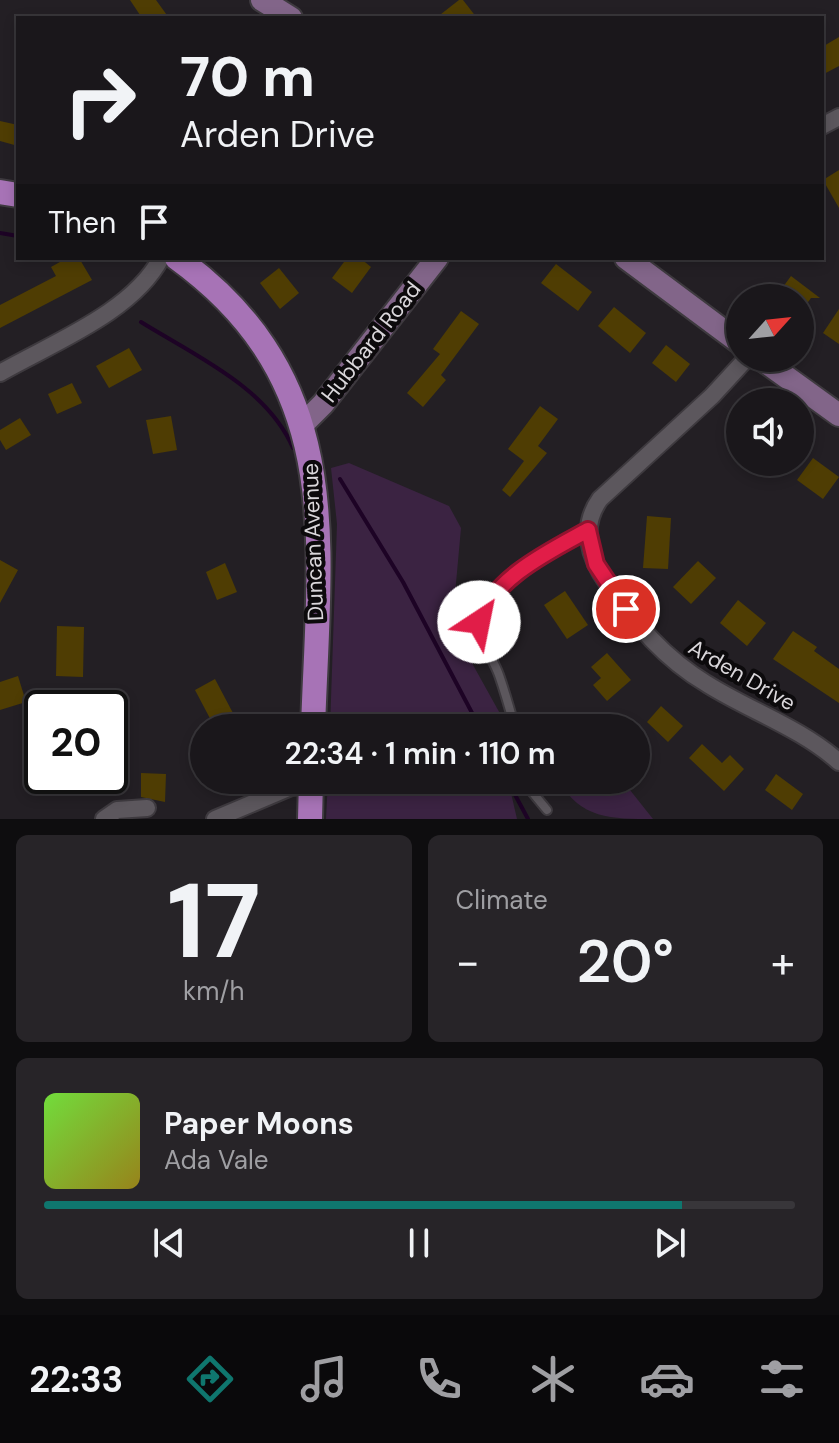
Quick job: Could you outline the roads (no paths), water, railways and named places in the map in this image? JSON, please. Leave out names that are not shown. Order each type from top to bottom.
[{"type":"main road","name":"Duncan Avenue","points":[[180,260],[201,275],[246,322],[276,367],[303,424],[313,472],[317,518],[313,714]]},
{"type":"main road","points":[[310,819],[311,794]]},
{"type":"street","points":[[262,0],[288,16]]},
{"type":"street","points":[[0,373],[128,300],[147,281],[160,260]]},
{"type":"street","name":"Hubbard Road","points":[[303,424],[323,404],[435,260]]},
{"type":"street","points":[[629,260],[726,333]]},
{"type":"street","points":[[588,530],[593,508],[610,487],[712,396],[734,372]]},
{"type":"street","points":[[779,372],[839,415]]},
{"type":"street","name":"Arden Drive","points":[[588,530],[591,551],[603,578],[668,657],[706,684],[812,741],[839,762]]},
{"type":"street","points":[[215,819],[274,794]]},
{"type":"street","points":[[104,819],[117,810],[147,808]]},
{"type":"lane","points":[[511,714],[498,672],[483,640],[479,622],[482,612],[511,579],[588,530]]},
{"type":"lane","points":[[534,794],[547,810]]},
{"type":"waterway","points":[[0,233],[16,236]]},
{"type":"waterway","points":[[141,322],[206,360],[247,390],[266,407],[293,448]]},
{"type":"waterway","points":[[340,479],[403,582],[473,714]]},
{"type":"waterway","points":[[515,794],[528,819]]}]
